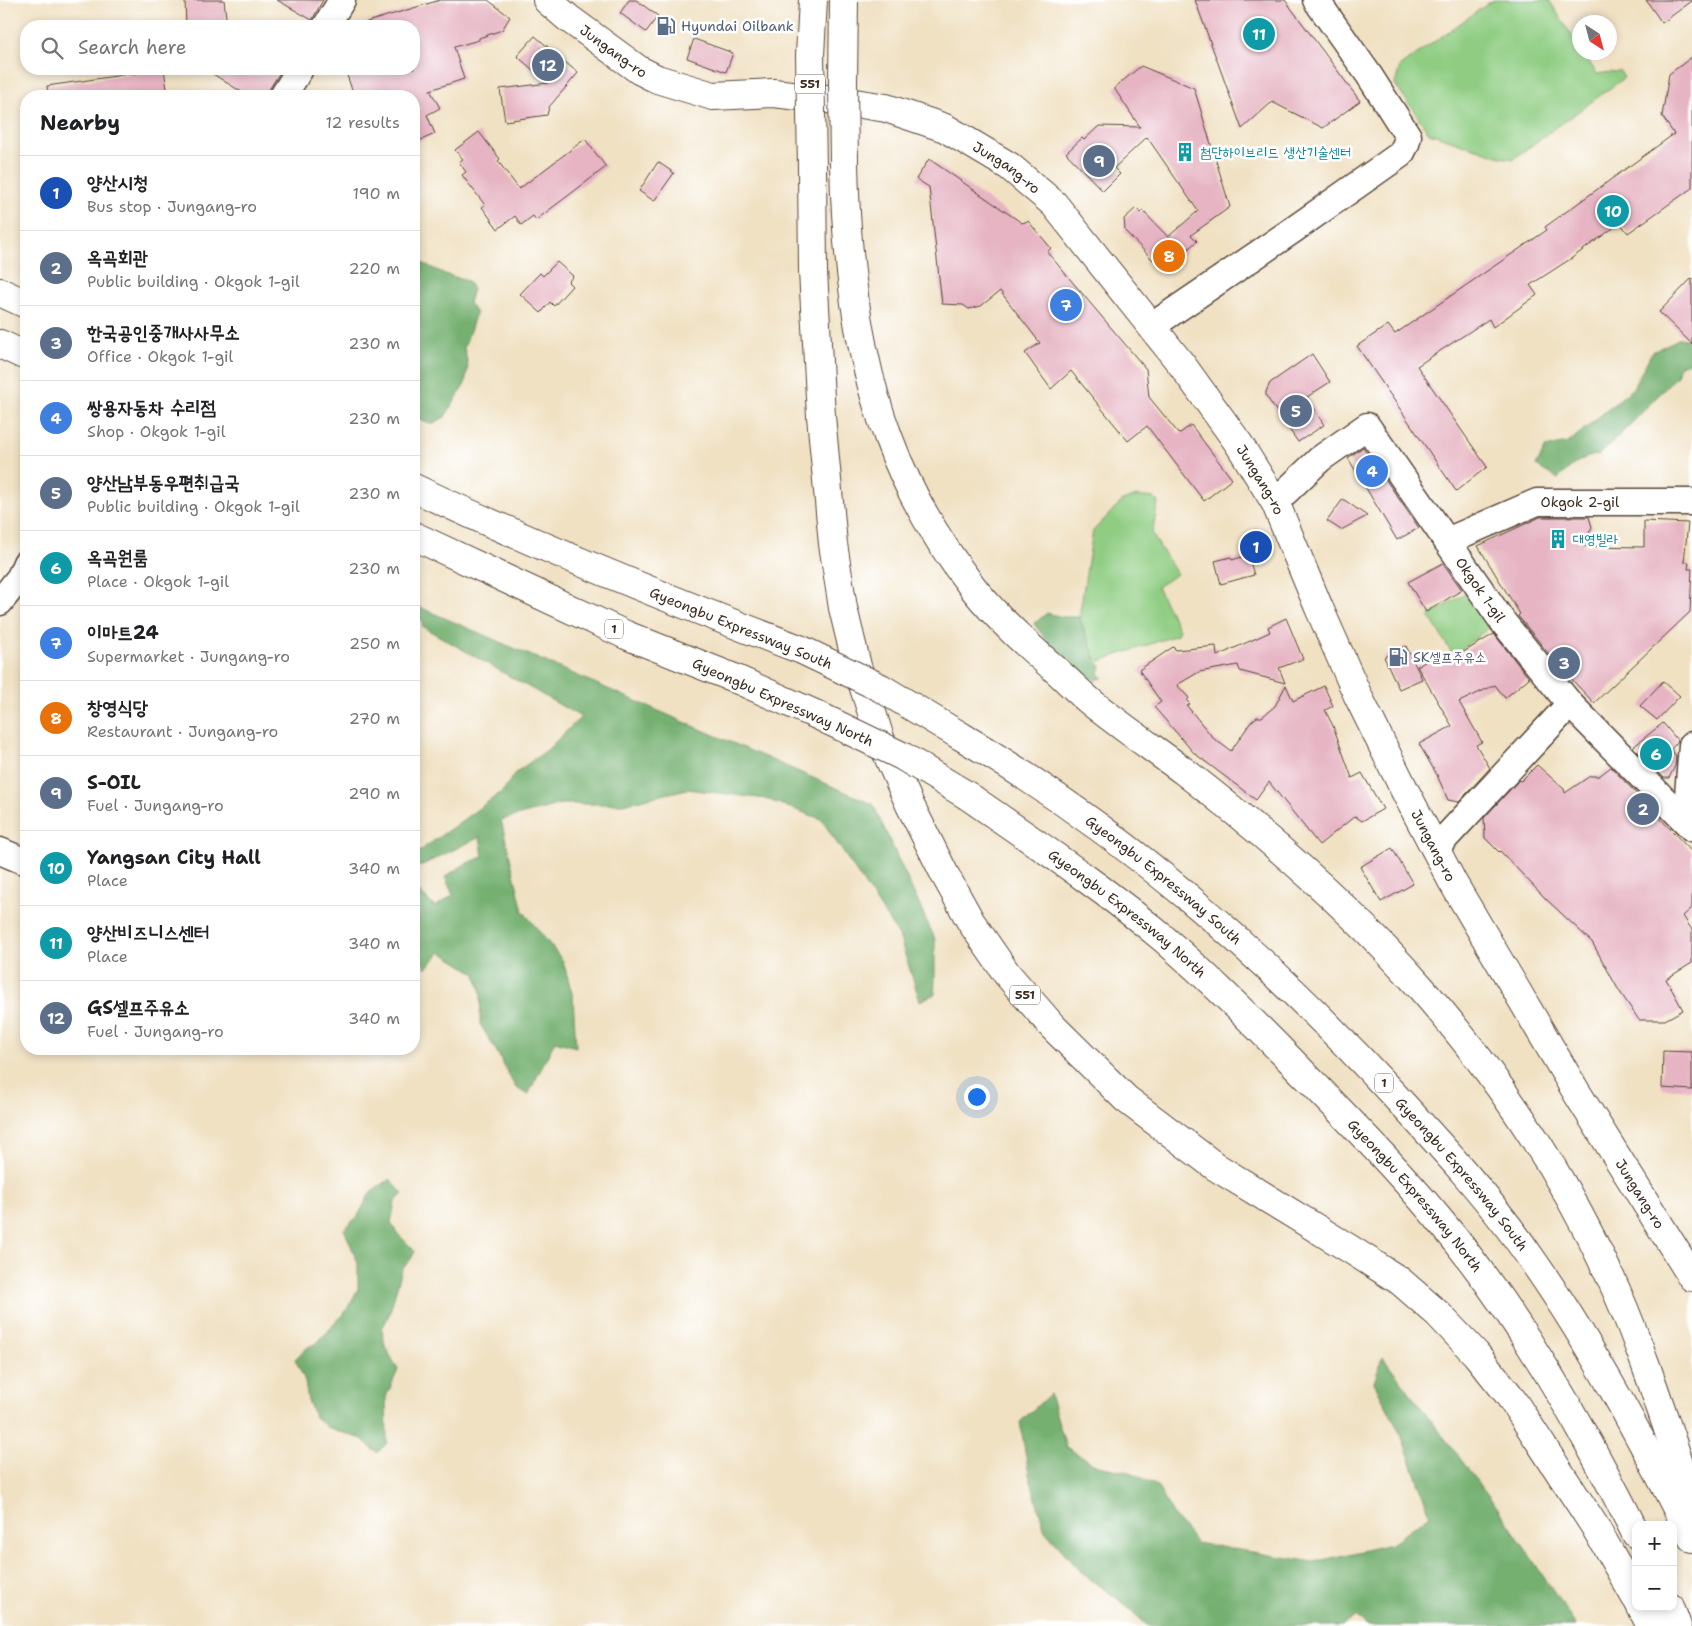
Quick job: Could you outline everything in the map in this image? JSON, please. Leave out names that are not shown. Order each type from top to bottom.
[{"type":"main road","name":"Jungang-ro","points":[[547,0],[568,18],[639,70],[657,79],[713,96],[773,93],[886,108],[944,128],[1009,166],[1054,204],[1152,326],[1239,444],[1275,502],[1358,696],[1435,849],[1499,963],[1577,1093],[1692,1276]]},
{"type":"main road","name":"551","points":[[813,0],[810,56],[814,271],[820,416],[833,544],[842,608],[857,666],[880,738],[910,805],[945,875],[971,922],[1007,974],[1053,1027],[1126,1099],[1216,1167],[1393,1277],[1438,1314],[1476,1354],[1509,1395],[1594,1525],[1632,1591]]},
{"type":"main road","name":"551","points":[[844,0],[844,164],[851,268],[859,326],[872,383],[888,438],[910,487],[943,546],[976,591],[1021,639],[1092,703],[1194,780],[1324,889],[1370,933],[1420,987],[1467,1043],[1539,1147],[1596,1249],[1632,1329],[1692,1501]]},
{"type":"main road","points":[[0,292],[20,301]]},
{"type":"main road","points":[[0,344],[20,353]]},
{"type":"main road","name":"Gyeongbu Expressway South","points":[[420,491],[491,525],[681,604],[802,650],[881,688],[1013,766],[1082,814],[1160,874],[1237,938],[1304,1001],[1438,1142],[1506,1223],[1560,1301],[1603,1371],[1649,1453],[1692,1538]]},
{"type":"main road","name":"Gyeongbu Expressway North","points":[[420,539],[626,635],[734,678],[902,756],[968,796],[1098,888],[1164,940],[1235,1003],[1376,1148],[1438,1217],[1499,1298],[1538,1356],[1632,1526]]},
{"type":"main road","points":[[1643,1611],[1651,1626]]},
{"type":"main road","points":[[1672,1611],[1678,1626]]},
{"type":"street","points":[[330,20],[342,0]]},
{"type":"street","points":[[1152,326],[1401,154],[1408,136],[1369,75],[1316,0]]},
{"type":"street","points":[[287,90],[296,75]]},
{"type":"street","name":"Okgok 1-gil","points":[[1275,502],[1320,459],[1367,426],[1503,622],[1570,704],[1689,824]]},
{"type":"street","name":"Okgok 2-gil","points":[[1447,541],[1537,502],[1692,502]]},
{"type":"street","points":[[0,602],[20,577]]},
{"type":"street","points":[[1435,849],[1570,704]]},
{"type":"street","points":[[1689,824],[1692,745]]},
{"type":"street","points":[[0,851],[20,859]]},
{"type":"green space","points":[[1493,0],[1549,0],[1572,36],[1572,60],[1588,60],[1597,74],[1620,71],[1624,78],[1513,159],[1501,157],[1429,133],[1395,84],[1400,66]]},
{"type":"green space","points":[[420,262],[445,274],[468,281],[473,289],[469,303],[476,313],[464,348],[468,365],[465,384],[445,417],[432,424],[420,420]]},
{"type":"green space","points":[[1680,338],[1692,339],[1692,361],[1680,365],[1677,376],[1599,455],[1581,460],[1558,479],[1536,466],[1546,447],[1568,443],[1633,388],[1652,352]]},
{"type":"green space","points":[[1137,496],[1154,498],[1158,502],[1152,534],[1177,574],[1157,587],[1179,629],[1177,635],[1097,662],[1079,617],[1093,531],[1122,501]]},
{"type":"green space","points":[[1466,593],[1489,628],[1453,655],[1429,616]]},
{"type":"green space","points":[[420,607],[873,804],[935,939],[935,994],[920,1001],[899,936],[821,819],[766,799],[687,789],[623,804],[561,804],[501,820],[523,911],[563,961],[573,997],[576,1047],[555,1041],[528,1095],[515,1087],[480,1024],[481,993],[476,974],[441,952],[426,968],[420,959],[420,893],[435,907],[453,895],[445,877],[465,864],[483,857],[480,837],[420,866],[420,851],[503,791],[515,773],[547,750],[581,717],[423,627]]},
{"type":"green space","points":[[1047,613],[1062,617],[1079,617],[1097,662],[1101,666],[1099,673],[1103,678],[1095,680],[1077,669],[1061,656],[1047,640],[1034,624]]},
{"type":"green space","points":[[390,1179],[403,1194],[395,1202],[391,1223],[397,1233],[415,1251],[402,1269],[389,1315],[382,1329],[385,1346],[398,1370],[386,1397],[387,1443],[377,1453],[362,1439],[328,1428],[315,1417],[308,1401],[305,1381],[295,1359],[308,1347],[317,1343],[346,1311],[358,1289],[358,1263],[344,1229],[358,1216],[370,1193]]},
{"type":"green space","points":[[1383,1357],[1503,1515],[1576,1626],[1367,1626],[1356,1617],[1342,1626],[1148,1626],[1118,1599],[1084,1575],[1045,1531],[1029,1474],[1020,1422],[1050,1394],[1066,1447],[1098,1466],[1133,1473],[1157,1486],[1174,1516],[1196,1543],[1314,1562],[1391,1544],[1430,1515],[1402,1437],[1374,1382]]},
{"type":"building","points":[[185,0],[224,0],[226,20],[186,20]]},
{"type":"building","points":[[277,0],[323,0],[312,20]]},
{"type":"building","points":[[440,0],[488,0],[510,17],[502,30],[479,38],[479,40],[454,47],[464,79],[430,90],[440,108],[427,115],[435,134],[420,140],[420,90],[352,90],[347,75],[420,75],[420,20],[374,20]]},
{"type":"building","points":[[629,0],[636,0],[658,16],[646,32],[620,13]]},
{"type":"building","points":[[1195,0],[1285,0],[1360,101],[1323,128],[1272,102],[1242,129]]},
{"type":"building","points":[[1646,0],[1692,0],[1692,1],[1662,23]]},
{"type":"building","points":[[535,36],[578,73],[549,107],[547,115],[505,121],[500,89],[548,83],[517,56]]},
{"type":"building","points":[[694,39],[733,53],[726,72],[687,58]]},
{"type":"building","points":[[1692,57],[1692,188],[1628,233],[1620,223],[1572,258],[1530,285],[1537,295],[1493,327],[1489,319],[1417,366],[1487,467],[1456,491],[1357,346],[1388,325],[1395,334],[1547,230],[1545,227],[1674,134],[1662,116],[1669,74]]},
{"type":"building","name":"첨단하이브리드 생산기술센터","points":[[1141,66],[1194,88],[1230,207],[1191,235],[1197,241],[1171,264],[1160,252],[1153,260],[1125,231],[1124,219],[1136,208],[1141,213],[1143,211],[1168,237],[1198,211],[1147,137],[1114,168],[1120,174],[1103,191],[1066,153],[1099,126],[1140,127],[1114,88]]},
{"type":"building","points":[[123,75],[165,75],[167,90],[47,90],[47,86]]},
{"type":"building","points":[[215,75],[278,75],[269,90],[238,90]]},
{"type":"building","points":[[479,132],[500,159],[498,161],[519,189],[585,139],[606,167],[536,220],[533,216],[521,225],[515,216],[498,229],[482,207],[485,205],[462,175],[466,172],[459,162],[463,159],[455,150]]},
{"type":"building","points":[[929,159],[1022,223],[1028,221],[1051,248],[1047,252],[1146,369],[1149,397],[1179,434],[1191,425],[1232,479],[1204,501],[1147,426],[1128,441],[1071,371],[1051,389],[1025,353],[1040,343],[1000,291],[981,306],[969,309],[963,305],[942,304],[929,187],[916,179]]},
{"type":"building","points":[[658,162],[674,173],[654,201],[639,191]]},
{"type":"building","points":[[557,262],[573,276],[568,282],[572,286],[554,306],[550,302],[541,313],[520,294],[540,273],[543,276]]},
{"type":"building","points":[[1692,278],[1692,344],[1659,312]]},
{"type":"building","points":[[1312,354],[1330,382],[1307,397],[1324,425],[1298,442],[1266,396],[1266,392],[1270,383]]},
{"type":"building","points":[[1363,447],[1419,528],[1397,540],[1348,458]]},
{"type":"building","points":[[1343,499],[1367,516],[1341,530],[1327,521]]},
{"type":"building","points":[[1540,517],[1589,517],[1592,527],[1583,546],[1644,547],[1644,521],[1688,523],[1684,562],[1689,562],[1688,569],[1692,569],[1690,612],[1594,703],[1558,665],[1518,616],[1520,614],[1478,546]]},
{"type":"building","points":[[1248,555],[1254,575],[1221,584],[1215,561],[1231,557],[1232,560]]},
{"type":"building","points":[[1443,563],[1462,590],[1426,612],[1408,582]]},
{"type":"building","points":[[1286,618],[1303,659],[1279,668],[1285,683],[1240,671],[1238,665],[1199,672],[1177,685],[1189,698],[1187,701],[1190,704],[1187,706],[1214,739],[1231,751],[1251,722],[1257,717],[1262,717],[1275,706],[1286,685],[1293,701],[1324,686],[1333,706],[1325,710],[1333,726],[1352,778],[1362,773],[1383,809],[1362,821],[1355,816],[1319,845],[1269,782],[1256,800],[1194,753],[1154,707],[1161,702],[1139,670],[1173,647],[1176,650],[1216,646],[1217,656],[1270,632],[1268,627]]},
{"type":"building","points":[[1494,634],[1529,678],[1505,698],[1495,685],[1459,702],[1482,742],[1476,745],[1490,768],[1459,802],[1448,800],[1437,775],[1419,744],[1452,726],[1417,666],[1443,653],[1448,661]]},
{"type":"building","name":"SK셀프주유소","points":[[1406,646],[1422,679],[1399,689],[1384,657]]},
{"type":"building","points":[[1663,681],[1680,696],[1657,720],[1640,706]]},
{"type":"building","points":[[1663,723],[1678,741],[1671,749],[1676,756],[1675,766],[1669,778],[1664,778],[1633,747]]},
{"type":"building","points":[[1537,765],[1564,789],[1565,793],[1590,776],[1599,776],[1611,767],[1692,852],[1692,908],[1683,916],[1692,930],[1692,963],[1666,979],[1683,1010],[1665,1020],[1639,1020],[1618,989],[1592,942],[1485,838],[1484,818],[1519,780],[1521,781]]},
{"type":"building","points":[[1392,848],[1413,884],[1381,902],[1360,867]]},
{"type":"building","points":[[1663,1051],[1692,1052],[1692,1090],[1662,1088]]},
{"type":"place","name":"Hyundai Oilbank","points":[[666,26]]},
{"type":"place","name":"양산비즈니스센터","points":[[1259,34]]},
{"type":"place","name":"GS셀프주유소","points":[[548,65]]},
{"type":"place","name":"첨단하이브리드 생산기술센터","points":[[1185,152]]},
{"type":"place","name":"S-OIL","points":[[1099,161]]},
{"type":"place","name":"Yangsan City Hall","points":[[1613,211]]},
{"type":"place","name":"창영식당","points":[[1169,256]]},
{"type":"place","name":"이마트24","points":[[1066,305]]},
{"type":"place","name":"양산남부동우편취급국","points":[[1296,411]]},
{"type":"place","name":"쌍용자동차 수리점","points":[[1372,471]]},
{"type":"place","name":"대영빌라","points":[[1558,539]]},
{"type":"place","name":"양산시청","points":[[1256,547]]},
{"type":"place","name":"SK셀프주유소","points":[[1398,657]]},
{"type":"place","name":"한국공인중개사사무소","points":[[1564,663]]},
{"type":"place","name":"옥곡원룸","points":[[1656,754]]},
{"type":"place","name":"옥곡회관","points":[[1643,809]]}]
